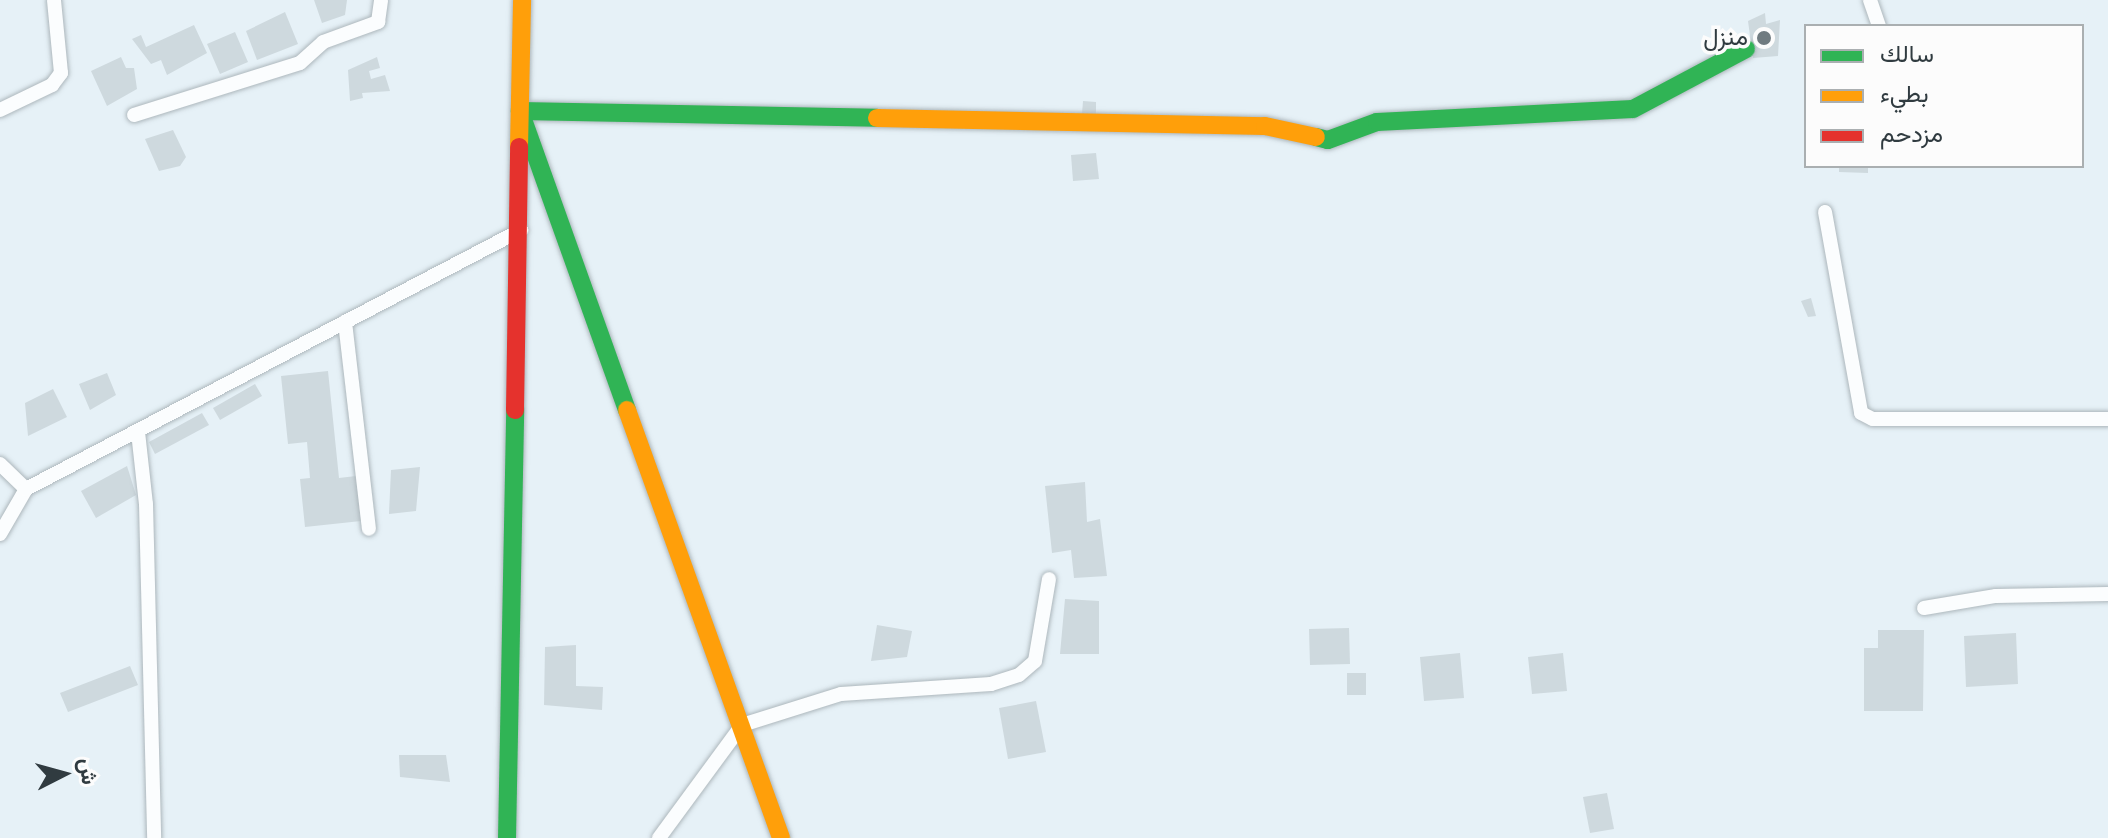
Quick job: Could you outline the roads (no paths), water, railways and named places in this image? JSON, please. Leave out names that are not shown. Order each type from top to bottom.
[{"type":"street","points":[[0,110],[52,85],[61,73],[54,0]]},
{"type":"street","points":[[134,115],[300,63],[323,42],[378,22],[381,0]]},
{"type":"street","points":[[507,838],[521,230],[522,0]]},
{"type":"street","points":[[1870,0],[1878,24]]},
{"type":"street","points":[[520,111],[1265,126],[1328,140],[1377,122],[1633,109],[1746,49]]},
{"type":"street","points":[[520,111],[781,838]]},
{"type":"street","points":[[1825,212],[1861,413],[1873,419],[2108,419]]},
{"type":"street","points":[[0,534],[26,489],[521,230]]},
{"type":"street","points":[[345,322],[369,529]]},
{"type":"street","points":[[138,432],[146,504],[154,838]]},
{"type":"street","points":[[0,464],[26,489]]},
{"type":"street","points":[[659,838],[742,725],[841,694],[991,684],[1019,675],[1035,661],[1049,579]]},
{"type":"street","points":[[1924,608],[1996,596],[2108,594]]},
{"type":"place","name":"منزل","points":[[1764,38]]}]
